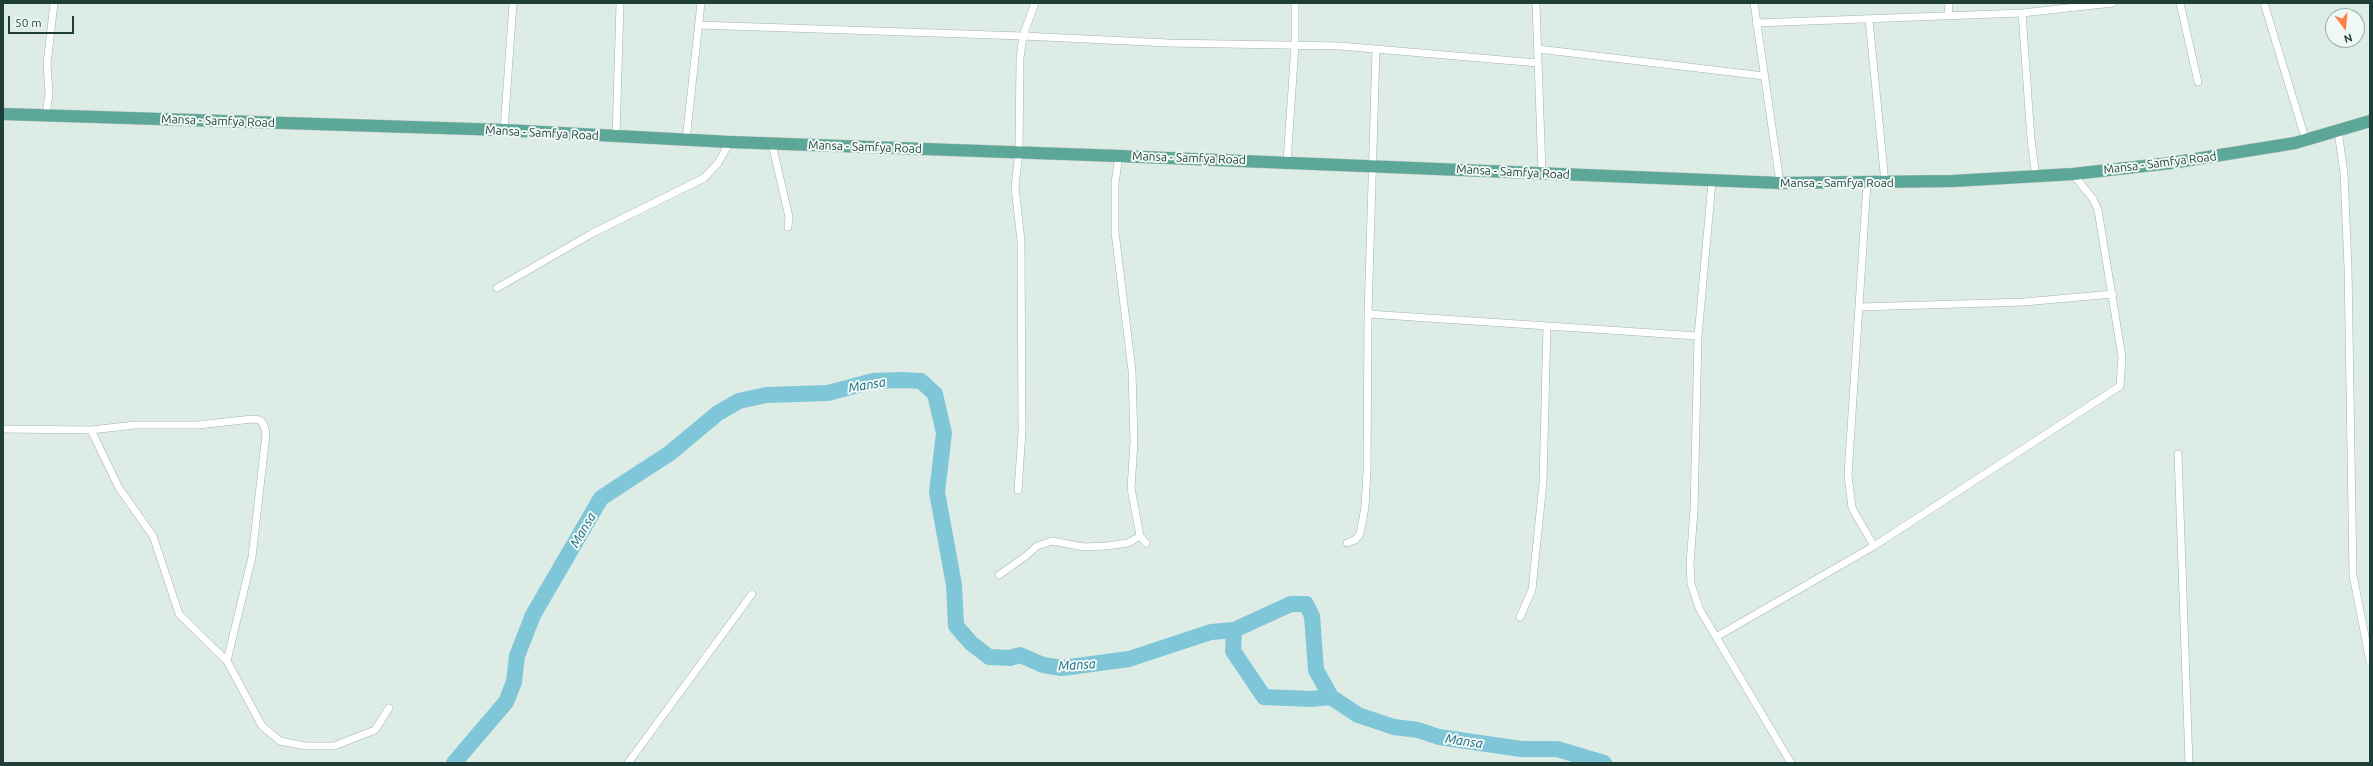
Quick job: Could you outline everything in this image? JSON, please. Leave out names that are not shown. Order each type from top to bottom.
[{"type":"main road","name":"Mansa - Samfya Road","points":[[3,114],[504,130],[772,144],[1287,162],[1712,182],[1780,183],[1885,183],[2036,178],[2216,156],[2306,141],[2370,121]]},
{"type":"street","points":[[46,115],[49,94],[47,64],[54,3]]},
{"type":"street","points":[[504,130],[513,3]]},
{"type":"street","points":[[616,137],[620,3]]},
{"type":"street","points":[[686,140],[701,3]]},
{"type":"street","points":[[1018,490],[1022,432],[1021,242],[1015,187],[1018,152],[1020,58],[1023,36],[1035,3]]},
{"type":"street","points":[[1287,162],[1295,45],[1296,3]]},
{"type":"street","points":[[1536,3],[1542,173]]},
{"type":"street","points":[[1754,3],[1780,183]]},
{"type":"street","points":[[1948,3],[1948,15]]},
{"type":"street","points":[[1756,23],[2022,13],[2113,3]]},
{"type":"street","points":[[2180,3],[2198,82]]},
{"type":"street","points":[[2264,3],[2306,141]]},
{"type":"street","points":[[2022,13],[2030,132],[2036,178]]},
{"type":"street","points":[[1869,19],[1885,183]]},
{"type":"street","points":[[699,25],[1023,36],[1168,44],[1340,46],[1538,63]]},
{"type":"street","points":[[1538,49],[1764,76]]},
{"type":"street","points":[[1347,542],[1355,540],[1360,534],[1365,507],[1367,471],[1368,314],[1376,50]]},
{"type":"street","points":[[2338,131],[2344,173],[2348,267],[2353,575],[2370,662]]},
{"type":"street","points":[[498,288],[591,234],[704,178],[718,163],[730,142]]},
{"type":"street","points":[[772,144],[789,217],[788,227]]},
{"type":"street","points":[[1119,156],[1115,183],[1115,232],[1130,349],[1134,442],[1131,488],[1140,536],[1146,543]]},
{"type":"street","points":[[1716,637],[1874,546],[2116,391],[2122,381],[2122,357],[2113,294],[2104,255],[2098,210],[2093,199],[2073,174]]},
{"type":"street","points":[[1712,182],[1698,336],[1694,510],[1690,564],[1691,584],[1700,610],[1791,763]]},
{"type":"street","points":[[1867,183],[1848,475],[1849,496],[1858,520],[1874,546]]},
{"type":"street","points":[[1860,307],[2017,302],[2113,294]]},
{"type":"street","points":[[1368,314],[1698,336]]},
{"type":"street","points":[[1520,617],[1532,590],[1541,506],[1547,326]]},
{"type":"street","points":[[3,429],[91,430],[134,425],[198,425],[252,419],[260,420],[264,425],[266,434],[252,557],[227,661]]},
{"type":"street","points":[[91,430],[119,488],[153,536],[179,614],[227,661],[262,726],[280,741],[305,746],[334,746],[375,730],[389,708]]},
{"type":"street","points":[[2178,454],[2189,763]]},
{"type":"street","points":[[999,575],[1026,556],[1037,546],[1052,541],[1084,547],[1106,546],[1128,543],[1140,536]]},
{"type":"street","points":[[628,763],[752,594]]},
{"type":"waterway","name":"Mansa","points":[[454,763],[506,702],[514,682],[517,656],[533,615],[601,498],[670,453],[718,413],[739,401],[766,395],[828,393],[873,381],[902,380],[921,381],[935,394],[944,433],[937,492],[954,585],[956,626],[971,643],[989,657],[1010,658],[1020,655],[1043,665],[1062,668],[1129,659],[1211,632],[1234,630],[1291,604],[1306,604],[1312,616],[1316,670],[1331,697],[1358,715],[1394,727],[1418,730],[1439,737],[1521,749],[1557,749],[1604,763]]},
{"type":"waterway","name":"Mansa","points":[[1234,630],[1233,651],[1264,697],[1311,699],[1331,697]]}]
